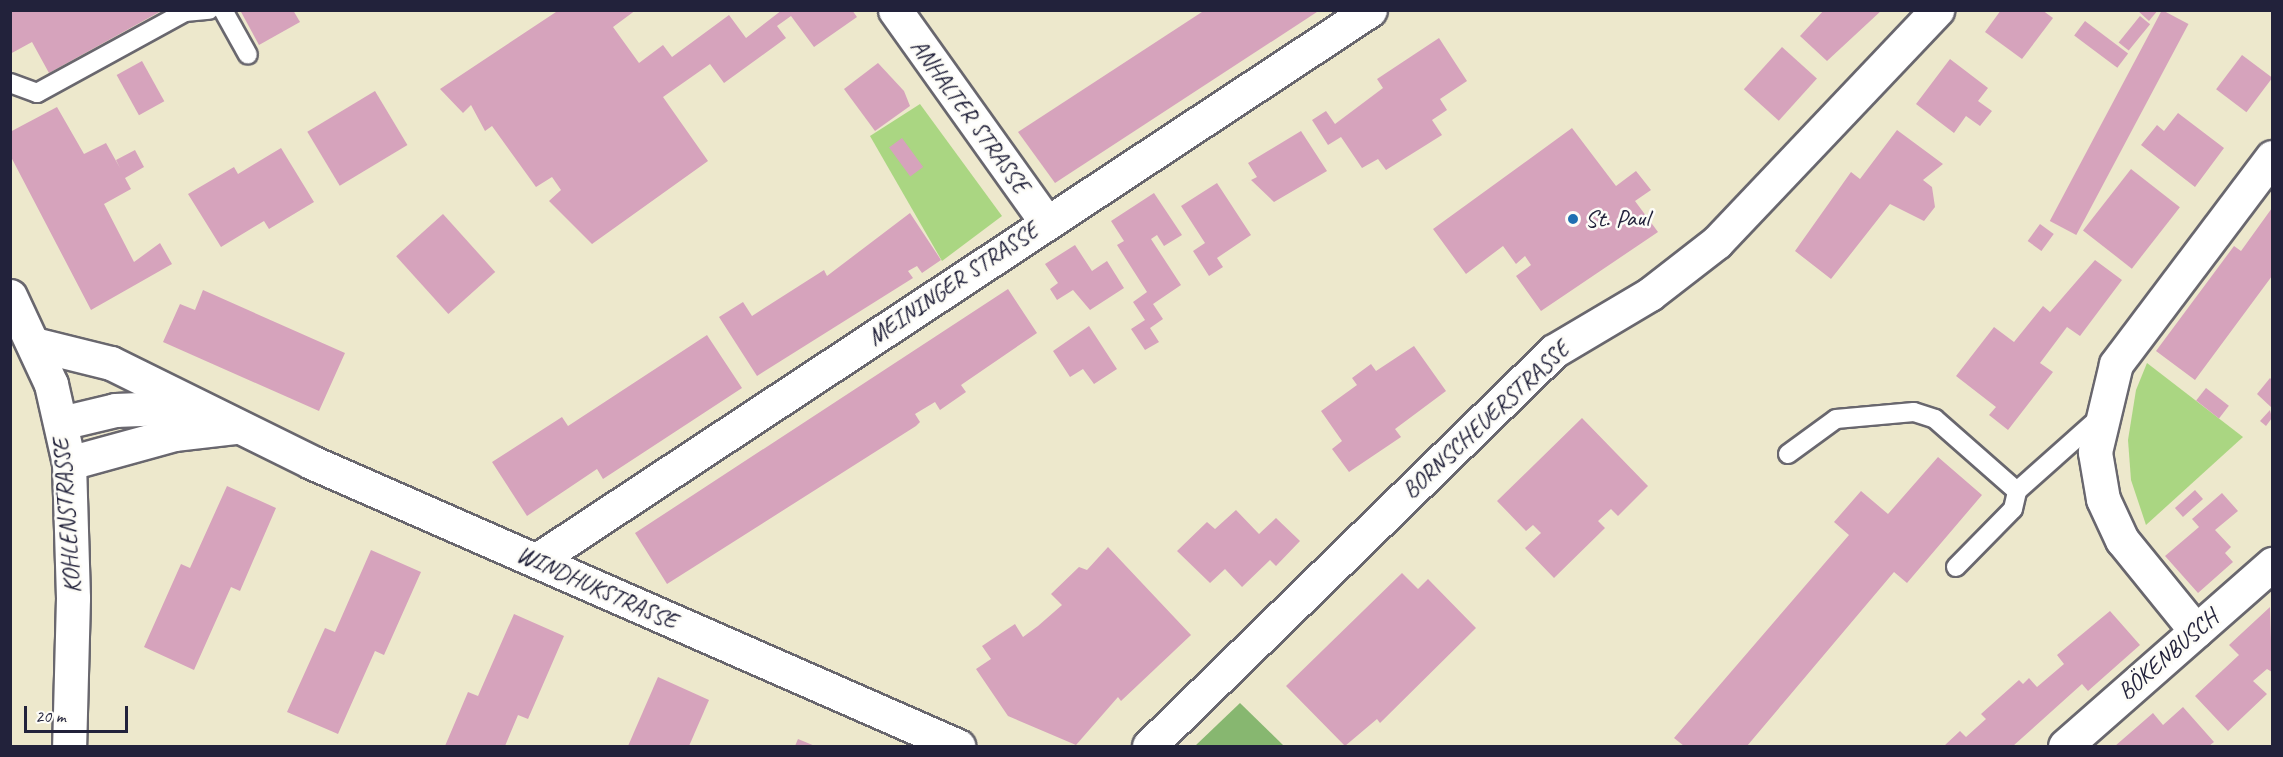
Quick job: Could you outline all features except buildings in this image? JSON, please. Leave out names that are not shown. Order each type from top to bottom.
[{"type":"street","name":"ANHALTER STRASSE","points":[[895,10],[1046,222]]},
{"type":"street","name":"MEININGER STRASSE","points":[[537,560],[1370,10]]},
{"type":"street","name":"BORNSCHEUERSTRASSE","points":[[1149,747],[1554,351],[1650,294],[1717,242],[1938,10]]},
{"type":"street","points":[[2196,631],[2122,540],[2103,499],[2095,452],[2101,415],[2116,364],[2272,158]]},
{"type":"street","name":"KOHLENSTRASSE","points":[[10,296],[34,344],[61,423],[69,463],[73,598],[69,747]]},
{"type":"street","name":"WINDHUKSTRASSE","points":[[34,344],[111,363],[191,407],[958,747]]},
{"type":"street","name":"WINDHUKSTRASSE","points":[[61,423],[115,410],[191,407]]},
{"type":"street","points":[[69,463],[174,434],[237,427]]},
{"type":"street","name":"BÖKENBUSCH","points":[[2065,747],[2272,564]]},
{"type":"lane","points":[[10,83],[37,93],[185,12],[209,10]]},
{"type":"lane","points":[[223,10],[248,55]]},
{"type":"lane","points":[[1788,454],[1836,419],[1914,412],[1935,419],[2017,491]]},
{"type":"lane","points":[[1956,567],[2013,508],[2017,491],[2101,415]]},
{"type":"green space","points":[[920,104],[1002,216],[942,261],[870,136]]},
{"type":"green space","points":[[2147,363],[2243,437],[2146,525],[2131,480],[2128,440],[2136,390]]},
{"type":"green space","points":[[1240,703],[1284,746],[1195,746]]},
{"type":"place","name":"St. Paul","points":[[1573,219]]}]
